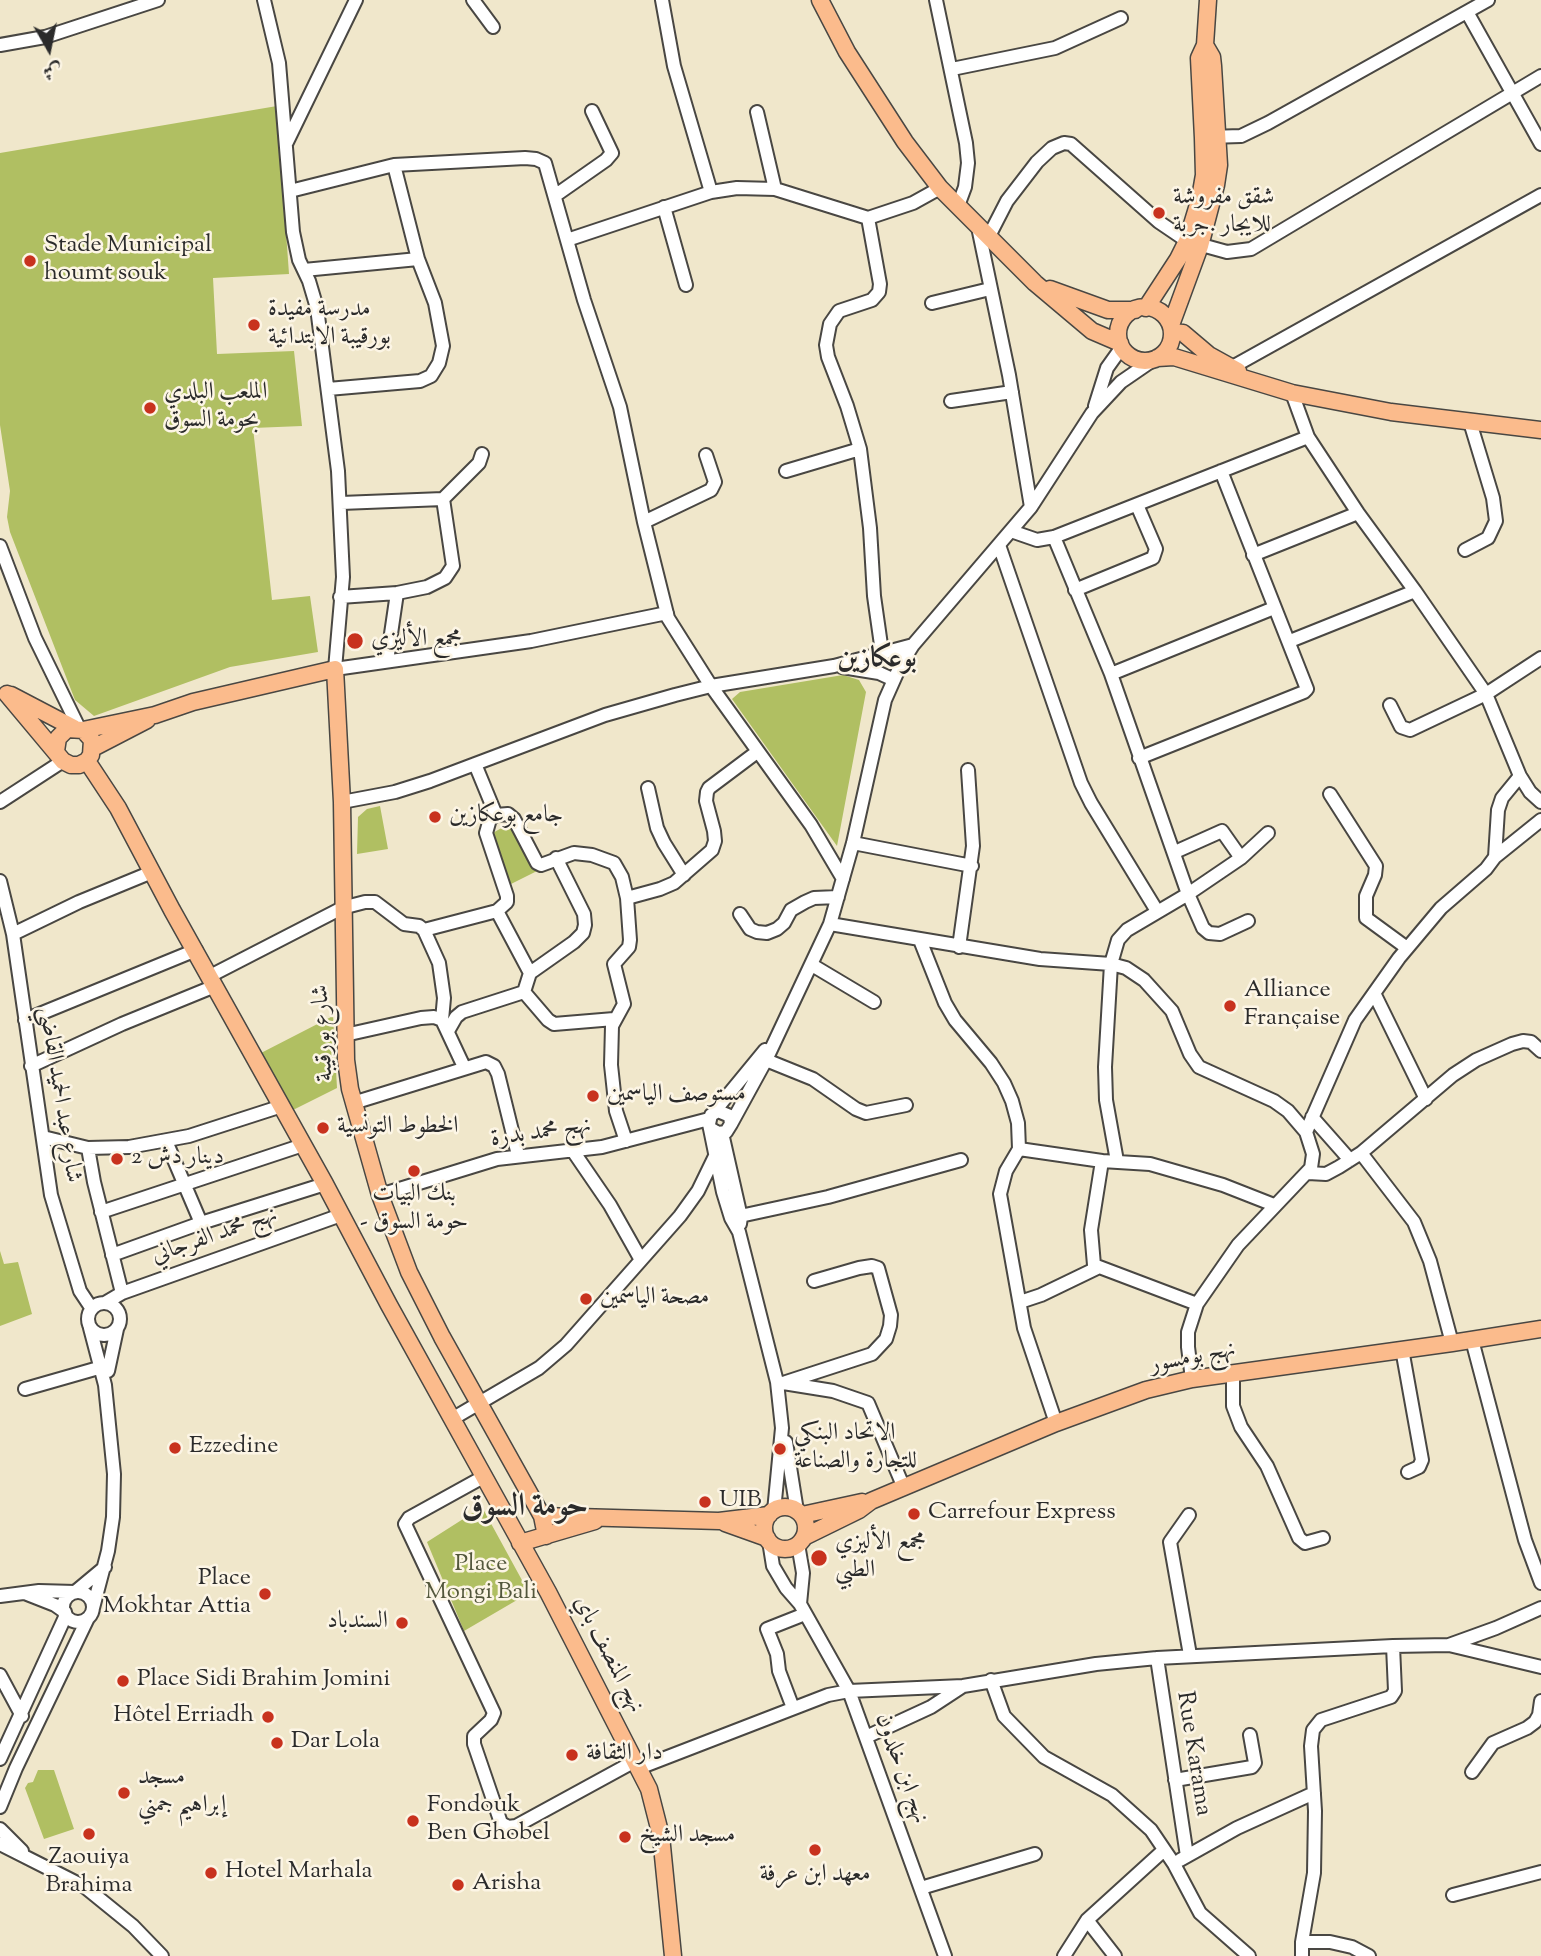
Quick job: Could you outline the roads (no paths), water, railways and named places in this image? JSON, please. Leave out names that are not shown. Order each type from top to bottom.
[{"type":"main road","points":[[820,0],[847,52],[905,142],[940,188],[1035,283],[1092,331],[1121,345],[1135,359],[1174,357],[1226,370],[1254,383],[1292,393],[1391,412],[1541,430]]},
{"type":"main road","points":[[1155,359],[1169,347],[1171,329],[1194,243],[1216,185],[1211,137],[1213,66],[1212,57],[1205,45],[1208,0]]},
{"type":"main road","points":[[1121,345],[1119,327],[1128,314],[1141,309],[1178,259],[1194,243]]},
{"type":"main road","points":[[1035,283],[1108,310],[1157,310],[1165,316],[1171,329],[1183,333],[1226,370]]},
{"type":"main road","points":[[60,756],[56,745],[62,733],[155,715],[194,702],[335,669]]},
{"type":"main road","name":"شارع بورقيبة","points":[[335,669],[342,802],[346,1060],[353,1103],[380,1195],[409,1272],[442,1337],[542,1516],[545,1536]]},
{"type":"main road","points":[[4,691],[89,734],[90,754],[152,872],[520,1543]]},
{"type":"main road","points":[[4,691],[60,756],[79,765],[90,754],[155,715]]},
{"type":"main road","name":"نهج بومسور","points":[[542,1516],[719,1521],[790,1508],[800,1513],[871,1501],[1056,1423],[1146,1390],[1192,1379],[1541,1329]]},
{"type":"main road","name":"نهج بومسور","points":[[719,1521],[768,1539],[783,1549],[859,1510],[871,1501]]},
{"type":"main road","points":[[768,1539],[764,1530],[772,1513]]},
{"type":"main road","points":[[800,1513],[806,1522],[801,1540]]},
{"type":"main road","name":"نهج بومسور","points":[[520,1543],[609,1517]]},
{"type":"main road","name":"نهج المنصف باي","points":[[520,1543],[649,1789],[658,1816],[673,1956]]},
{"type":"street","points":[[0,45],[45,37],[158,0]]},
{"type":"street","points":[[264,0],[279,63],[293,232],[299,260],[317,307],[341,503],[343,577],[335,669],[531,641],[667,613]]},
{"type":"street","points":[[286,145],[356,0]]},
{"type":"street","points":[[473,0],[493,27]]},
{"type":"street","points":[[662,0],[674,66],[711,192]]},
{"type":"street","points":[[936,0],[966,143],[968,163],[965,187],[958,206]]},
{"type":"street","points":[[1211,137],[1241,136],[1268,123],[1488,0]]},
{"type":"street","points":[[1467,12],[1541,144]]},
{"type":"street","points":[[952,69],[1055,48],[1121,18]]},
{"type":"street","points":[[1031,507],[1012,392],[990,289],[983,232],[1052,148],[1064,143],[1071,144],[1159,222],[1194,243],[1227,253],[1251,249],[1541,76]]},
{"type":"street","points":[[556,195],[612,153],[592,111]]},
{"type":"street","points":[[757,112],[775,189]]},
{"type":"street","points":[[290,191],[394,165],[536,159],[545,163],[584,300],[620,407],[644,522],[667,613],[710,686],[811,825],[843,879]]},
{"type":"street","points":[[328,389],[420,381],[431,376],[439,363],[443,346],[435,303],[418,259],[394,165]]},
{"type":"street","points":[[567,240],[664,206],[711,192],[737,188],[775,189],[868,218],[914,203],[940,188]]},
{"type":"street","points":[[1226,370],[1541,195]]},
{"type":"street","points":[[664,206],[687,285]]},
{"type":"street","points":[[868,218],[880,284],[879,292],[872,300],[839,312],[830,324],[826,345],[860,449],[870,528],[874,596],[883,652]]},
{"type":"street","points":[[304,270],[418,259]]},
{"type":"street","points":[[932,303],[990,289]]},
{"type":"street","points":[[1092,413],[1107,369],[1121,345]]},
{"type":"street","points":[[452,1419],[539,1368],[566,1345],[680,1216],[698,1191],[715,1157],[720,1127],[776,1036],[813,965],[830,924],[853,843],[892,679],[913,645],[1031,507],[1092,413],[1121,382],[1155,359]]},
{"type":"street","points":[[951,401],[1012,392]]},
{"type":"street","points":[[1292,393],[1308,437],[1358,513],[1486,694],[1520,776],[1530,792],[1541,802]]},
{"type":"street","points":[[1465,550],[1488,538],[1496,521],[1493,498],[1470,422]]},
{"type":"street","points":[[1012,531],[1037,540],[1054,537],[1308,437]]},
{"type":"street","points":[[786,471],[860,449]]},
{"type":"street","points":[[341,503],[443,499],[479,463],[482,454]]},
{"type":"street","points":[[644,522],[711,490],[715,482],[706,455]]},
{"type":"street","points":[[1139,758],[1304,692],[1307,685],[1221,471]]},
{"type":"street","points":[[340,597],[397,593],[428,587],[451,573],[453,566],[443,499]]},
{"type":"street","points":[[1075,590],[1153,558],[1156,549],[1137,505]]},
{"type":"street","points":[[1253,555],[1358,513]]},
{"type":"street","points":[[1054,537],[1111,674],[1188,894],[1203,928],[1209,933],[1220,934],[1248,921]]},
{"type":"street","points":[[999,545],[1082,783],[1091,803],[1157,911]]},
{"type":"street","points":[[0,546],[34,638],[79,728]]},
{"type":"street","points":[[1290,641],[1415,591]]},
{"type":"street","points":[[387,661],[397,593]]},
{"type":"street","points":[[1111,674],[1274,608]]},
{"type":"street","points":[[342,802],[395,792],[605,715],[710,686],[834,666],[913,645]]},
{"type":"street","points":[[1390,705],[1401,727],[1410,730],[1486,694],[1541,658]]},
{"type":"street","points":[[834,666],[879,673],[892,679]]},
{"type":"street","points":[[627,898],[660,889],[684,875],[712,849],[715,831],[706,801],[709,788],[757,752]]},
{"type":"street","points":[[0,802],[60,756]]},
{"type":"street","points":[[475,764],[496,815]]},
{"type":"street","points":[[959,947],[972,866],[968,770]]},
{"type":"street","points":[[1495,857],[1498,810],[1502,798],[1520,776]]},
{"type":"street","points":[[648,788],[660,836],[684,875]]},
{"type":"street","points":[[1330,794],[1376,866],[1366,897],[1366,918],[1407,948]]},
{"type":"street","points":[[424,930],[497,911],[507,902],[487,842],[487,825],[496,815],[508,814],[514,819],[537,863],[575,853],[603,858],[614,863],[622,877],[627,898],[629,947],[614,964],[624,1004],[621,1012],[614,1019],[554,1024],[524,992]]},
{"type":"street","points":[[1306,1132],[1355,1020],[1407,948],[1441,908],[1486,869],[1495,857],[1541,820]]},
{"type":"street","points":[[1175,852],[1222,831],[1241,858]]},
{"type":"street","points":[[1117,1161],[1106,1100],[1105,1067],[1111,964],[1122,934],[1241,858],[1268,833]]},
{"type":"street","points":[[853,843],[972,866]]},
{"type":"street","points":[[524,992],[530,973],[574,942],[583,933],[585,925],[584,915],[556,858]]},
{"type":"street","points":[[8,927],[152,872]]},
{"type":"street","name":"شارع عبد الحميد القاضي","points":[[0,881],[25,1020],[45,1164],[80,1291],[92,1309]]},
{"type":"street","points":[[740,914],[750,929],[767,933],[777,929],[791,910],[805,902],[814,898],[838,897]]},
{"type":"street","points":[[31,1066],[213,981],[342,908],[375,902],[404,924],[419,926],[424,930],[439,963],[445,1025],[464,1068]]},
{"type":"street","points":[[497,911],[530,973]]},
{"type":"street","points":[[830,924],[1040,959],[1111,964],[1136,972],[1172,1011],[1190,1054],[1199,1067],[1274,1101],[1288,1111],[1306,1132],[1313,1154],[1313,1163],[1308,1173],[1238,1244],[1197,1304],[1188,1332],[1192,1379]]},
{"type":"street","points":[[920,940],[950,1012],[1004,1083],[1018,1123],[1019,1149],[1006,1171],[1000,1195],[1031,1354],[1056,1423]]},
{"type":"street","points":[[25,1020],[196,950]]},
{"type":"street","points":[[813,965],[874,1002]]},
{"type":"street","points":[[445,1025],[465,1011],[524,992]]},
{"type":"street","points":[[1374,993],[1426,1099]]},
{"type":"street","points":[[345,1035],[421,1018],[434,1017],[445,1025]]},
{"type":"street","points":[[614,1019],[611,1065],[616,1111],[626,1142]]},
{"type":"street","points":[[1308,1173],[1326,1174],[1355,1156],[1453,1075],[1476,1060],[1512,1044],[1531,1042],[1541,1051]]},
{"type":"street","points":[[763,1059],[813,1079],[866,1113],[906,1105]]},
{"type":"street","points":[[763,1059],[720,1127],[738,1232],[779,1382],[782,1428],[772,1513]]},
{"type":"street","points":[[353,1103],[486,1062],[494,1066],[498,1074],[518,1155]]},
{"type":"street","points":[[43,1137],[88,1148],[130,1147],[166,1141],[282,1106]]},
{"type":"street","points":[[1312,1117],[1355,1156],[1414,1222],[1430,1262],[1452,1343]]},
{"type":"street","name":"نهج محمد بدرة","points":[[380,1195],[518,1155],[573,1151],[720,1127]]},
{"type":"street","points":[[166,1141],[201,1223]]},
{"type":"street","points":[[101,1212],[303,1145]]},
{"type":"street","points":[[88,1148],[122,1293]]},
{"type":"street","points":[[1019,1149],[1102,1161],[1150,1164],[1204,1179],[1274,1205]]},
{"type":"street","points":[[573,1151],[610,1205],[642,1259]]},
{"type":"street","points":[[715,1157],[736,1218]]},
{"type":"street","points":[[736,1218],[828,1197],[961,1160]]},
{"type":"street","points":[[1102,1161],[1091,1230],[1093,1261],[1097,1268],[1197,1304]]},
{"type":"street","points":[[112,1255],[201,1223],[325,1184]]},
{"type":"street","name":"نهج محمد الفرجاني","points":[[106,1303],[122,1293],[341,1215]]},
{"type":"street","points":[[779,1382],[860,1360],[872,1354],[886,1339],[891,1315],[878,1268],[859,1268],[814,1281]]},
{"type":"street","points":[[1020,1302],[1097,1268]]},
{"type":"street","points":[[0,1807],[90,1613],[106,1567],[113,1517],[114,1474],[104,1366],[88,1316],[92,1309],[106,1303],[114,1306],[120,1323],[104,1366]]},
{"type":"street","points":[[90,1328],[100,1335],[112,1333],[117,1329]]},
{"type":"street","points":[[1472,1340],[1525,1540],[1541,1583]]},
{"type":"street","points":[[1402,1349],[1422,1460],[1419,1467],[1408,1472]]},
{"type":"street","points":[[24,1390],[104,1366]]},
{"type":"street","points":[[1233,1373],[1233,1406],[1241,1427],[1267,1466],[1298,1538],[1304,1543],[1323,1538]]},
{"type":"street","points":[[779,1382],[833,1391],[868,1403],[904,1488]]},
{"type":"street","points":[[782,1428],[800,1513]]},
{"type":"street","points":[[485,1476],[408,1518],[405,1524],[494,1713],[491,1720],[474,1736],[474,1744],[501,1823],[508,1827],[516,1826],[637,1764],[828,1695],[849,1691],[963,1686],[1084,1665],[1157,1658],[1393,1646],[1449,1645],[1541,1667]]},
{"type":"street","points":[[1189,1515],[1170,1542],[1190,1656]]},
{"type":"street","name":"نهج ابن خلدون","points":[[768,1539],[773,1566],[802,1609],[849,1691],[945,1956]]},
{"type":"street","points":[[793,1708],[767,1629],[802,1609],[801,1540]]},
{"type":"street","points":[[0,1759],[22,1716],[65,1614],[66,1598],[106,1567]]},
{"type":"street","points":[[0,1596],[55,1591],[86,1594],[92,1602],[90,1613]]},
{"type":"street","points":[[23,1593],[40,1598],[74,1621],[90,1613]]},
{"type":"street","points":[[1449,1645],[1541,1608]]},
{"type":"street","points":[[1302,1956],[1314,1873],[1311,1746],[1313,1730],[1321,1720],[1391,1697],[1395,1691],[1393,1646]]},
{"type":"street","name":"Rue Karama","points":[[1157,1658],[1187,1856]]},
{"type":"street","points":[[0,1675],[22,1716]]},
{"type":"street","points":[[991,1681],[1004,1716],[1038,1752],[1120,1800],[1151,1830],[1205,1919],[1249,1956]]},
{"type":"street","points":[[866,1737],[931,1707],[963,1686]]},
{"type":"street","points":[[1472,1772],[1493,1743],[1535,1722],[1541,1701]]},
{"type":"street","points":[[1175,1780],[1252,1767],[1255,1763],[1250,1735]]},
{"type":"street","points":[[1174,1864],[1237,1828],[1314,1793]]},
{"type":"street","points":[[0,1829],[30,1859]]},
{"type":"street","points":[[0,1844],[85,1887],[133,1926],[162,1956]]},
{"type":"street","points":[[1064,1956],[1087,1920],[1164,1850]]},
{"type":"street","points":[[921,1888],[1035,1854]]},
{"type":"street","points":[[1453,1895],[1541,1872]]},
{"type":"street","points":[[1087,1920],[1115,1956]]},
{"type":"street","points":[[1302,1942],[1330,1942],[1352,1947],[1369,1956]]},
{"type":"place","name":"شقق مفروشة للايجار .جربة","points":[[1159,213]]},
{"type":"place","name":"Stade Municipal houmt souk","points":[[30,261]]},
{"type":"place","name":"مدرسة مفيدة بورقيبة الابتدائية","points":[[254,325]]},
{"type":"place","name":"الملعب البلدي بحومة السوق","points":[[150,408]]},
{"type":"place","name":"مجمع الأليزي","points":[[355,641]]},
{"type":"place","name":"جامع بوعكازين","points":[[435,817]]},
{"type":"place","name":"Alliance Française","points":[[1230,1006]]},
{"type":"place","name":"مستوصف الياسمين","points":[[593,1096]]},
{"type":"place","name":"الخطوط التونسية","points":[[323,1128]]},
{"type":"place","name":"2 دينار دش","points":[[117,1159]]},
{"type":"place","name":"بنك البيات - حومة السوق","points":[[414,1171]]},
{"type":"place","name":"مصحة الياسمين","points":[[586,1299]]},
{"type":"place","name":"Ezzedine","points":[[175,1448]]},
{"type":"place","name":"الاتحاد البنكي للتجارة والصناعة","points":[[780,1449]]},
{"type":"place","name":"UIB","points":[[705,1502]]},
{"type":"place","name":"Carrefour Express","points":[[914,1514]]},
{"type":"place","name":"مجمع الأليزي الطبي","points":[[819,1558]]},
{"type":"place","name":"Place Mokhtar Attia","points":[[265,1594]]},
{"type":"place","name":"السندباد","points":[[402,1623]]},
{"type":"place","name":"Place Sidi Brahim Jomini","points":[[123,1681]]},
{"type":"place","name":"Hôtel Erriadh","points":[[268,1717]]},
{"type":"place","name":"Dar Lola","points":[[277,1743]]},
{"type":"place","name":"دار الثقافة","points":[[572,1755]]},
{"type":"place","name":"مسجد إبراهيم جمني","points":[[124,1793]]},
{"type":"place","name":"Fondouk Ben Ghobel","points":[[413,1821]]},
{"type":"place","name":"Zaouiya Brahima","points":[[89,1834]]},
{"type":"place","name":"مسجد الشيخ","points":[[625,1837]]},
{"type":"place","name":"معهد ابن عرفة","points":[[815,1850]]},
{"type":"place","name":"Hotel Marhala","points":[[211,1873]]},
{"type":"place","name":"Arisha","points":[[458,1885]]},
{"type":"district","name":"بوعكازين","points":[[877,661]]},
{"type":"district","name":"حومة السوق","points":[[525,1510]]},
{"type":"park label","name":"Place Mongi Bali","points":[[481,1580]]}]
